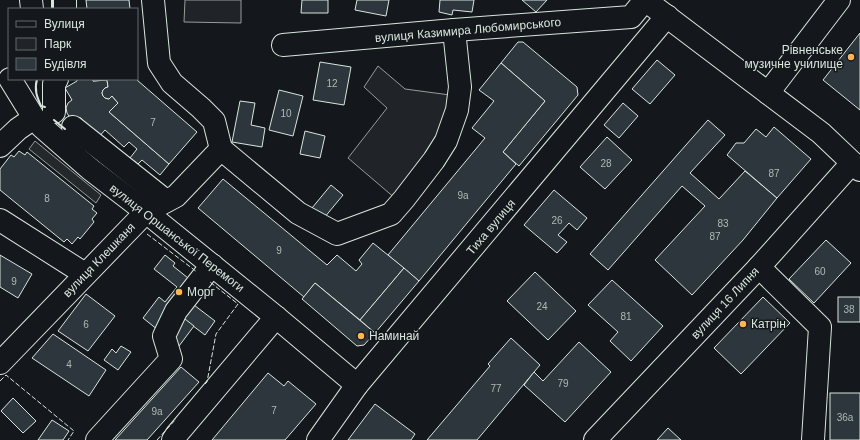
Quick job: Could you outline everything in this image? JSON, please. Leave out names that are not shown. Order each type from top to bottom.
[{"type":"street","points":[[153,0],[159,63],[172,83],[214,121],[220,148],[298,212],[337,234],[392,214],[434,160],[446,141],[457,110],[460,87],[454,30]]},
{"type":"street","points":[[645,0],[821,133],[856,167]]},
{"type":"street","name":"вулиця Казимира Любомирського","points":[[283,46],[454,30],[631,17],[645,0]]},
{"type":"street","points":[[768,93],[839,0]]},
{"type":"street","name":"Тиха вулиця","points":[[318,440],[357,385],[667,16]]},
{"type":"street","name":"вулиця Оршанської Перемоги","points":[[15,80],[44,115],[42,127],[90,169],[212,265],[357,385]]},
{"type":"street","points":[[0,146],[18,129],[44,115],[56,80]]},
{"type":"street","points":[[73,128],[166,202]]},
{"type":"street","name":"вулиця Клешканя","points":[[0,363],[146,212],[176,196],[220,148]]},
{"type":"street","name":"вулиця 16 Липня","points":[[595,440],[856,167]]},
{"type":"street","points":[[0,220],[85,274]]},
{"type":"street","points":[[98,440],[170,359],[164,336],[176,311],[212,265]]},
{"type":"street","points":[[759,267],[820,327],[813,440]]},
{"type":"street","points":[[173,440],[276,317]]},
{"type":"green space","points":[[185,0],[241,0],[241,23],[184,22]]},
{"type":"green space","points":[[378,66],[405,89],[450,95],[441,134],[396,199],[348,158],[387,108],[364,87]]},
{"type":"shaded area","points":[[35,141],[101,195],[96,203],[29,149]]},
{"type":"building","points":[[86,0],[129,0],[130,8],[87,8]]},
{"type":"building","points":[[302,0],[328,0],[328,13],[301,13]]},
{"type":"building","points":[[357,0],[389,0],[386,16],[355,10]]},
{"type":"building","points":[[440,0],[474,0],[472,12],[453,10],[452,15],[439,12]]},
{"type":"building","points":[[522,0],[547,0],[536,12]]},
{"type":"building","name":"Рівненське музичне училище","points":[[860,33],[860,110],[823,80]]},
{"type":"building","points":[[518,42],[523,42],[577,87],[578,95],[519,166],[503,152],[545,101],[501,63]]},
{"type":"building","points":[[657,60],[675,75],[650,104],[632,89]]},
{"type":"building","points":[[320,62],[351,67],[344,105],[313,100]]},
{"type":"building","points":[[501,63],[545,101],[503,152],[516,164],[419,281],[388,255],[485,138],[472,128],[494,101],[479,90]]},
{"type":"building","points":[[107,80],[108,87],[103,90],[103,96],[109,99],[112,96],[118,103],[109,112],[169,164],[160,175],[142,160],[138,164],[130,158],[137,149],[129,142],[124,147],[105,130],[97,139],[89,131],[81,118],[76,119],[69,116],[66,108],[68,103],[72,100],[65,88],[77,81]]},
{"type":"building","points":[[107,80],[137,80],[197,132],[169,164],[109,112],[118,103],[112,96],[109,99],[103,96],[103,90],[108,87]]},
{"type":"building","points":[[279,90],[303,96],[293,136],[269,130]]},
{"type":"building","points":[[240,101],[255,103],[251,125],[265,128],[262,147],[232,142]]},
{"type":"building","points":[[623,103],[638,116],[619,138],[604,125]]},
{"type":"building","points":[[708,120],[725,135],[690,173],[719,199],[745,171],[777,198],[743,240],[692,295],[655,260],[705,206],[682,186],[608,270],[590,254]]},
{"type":"building","points":[[774,127],[811,159],[777,198],[727,155],[736,143],[744,143],[756,129],[766,137]]},
{"type":"building","points":[[305,131],[325,136],[320,158],[300,154]]},
{"type":"building","points":[[607,137],[632,160],[605,189],[580,167]]},
{"type":"building","points":[[19,151],[25,155],[27,152],[94,206],[92,209],[97,213],[92,219],[94,222],[80,239],[78,237],[72,244],[67,239],[64,242],[0,190],[0,169],[11,155],[14,157]]},
{"type":"building","points":[[223,179],[327,265],[337,255],[356,271],[362,264],[359,260],[373,243],[404,268],[360,320],[315,283],[304,297],[198,208]]},
{"type":"building","points":[[331,185],[343,195],[324,218],[312,208]]},
{"type":"building","points":[[554,190],[587,218],[577,230],[569,223],[558,235],[567,242],[557,253],[524,225]]},
{"type":"building","points":[[826,240],[851,263],[814,303],[789,279]]},
{"type":"building","points":[[0,255],[32,274],[18,298],[0,287]]},
{"type":"building","name":"Морг","points":[[165,255],[175,263],[173,266],[193,282],[158,330],[143,318],[159,297],[165,302],[177,287],[154,269]]},
{"type":"building","points":[[404,268],[419,281],[375,333],[360,320]]},
{"type":"building","points":[[535,272],[576,311],[548,340],[507,301]]},
{"type":"building","points":[[612,280],[663,326],[631,361],[610,341],[618,332],[588,305]]},
{"type":"building","points":[[315,283],[375,333],[364,345],[357,346],[302,299]]},
{"type":"building","points":[[86,294],[115,316],[88,351],[58,331]]},
{"type":"building","points":[[763,297],[790,323],[741,374],[714,348]]},
{"type":"building","points":[[838,297],[860,297],[860,322],[838,322]]},
{"type":"building","points":[[190,302],[215,321],[205,335],[180,316]]},
{"type":"building","points":[[185,319],[194,326],[179,346],[170,338]]},
{"type":"building","points":[[53,334],[106,370],[89,396],[32,358]]},
{"type":"building","points":[[511,338],[540,365],[477,440],[427,440],[490,366],[488,364]]},
{"type":"building","points":[[579,342],[611,372],[565,422],[524,385],[534,372],[543,381]]},
{"type":"building","points":[[121,346],[131,352],[118,370],[104,360],[112,349],[116,353]]},
{"type":"building","points":[[181,367],[199,382],[147,440],[115,440]]},
{"type":"building","points":[[268,373],[284,386],[288,381],[316,404],[285,440],[212,440]]},
{"type":"building","points":[[830,393],[860,393],[860,440],[830,440]]},
{"type":"building","points":[[13,398],[36,421],[23,433],[1,411]]},
{"type":"building","points":[[375,404],[415,434],[411,440],[348,440]]},
{"type":"building","points":[[52,420],[69,431],[63,440],[38,440]]},
{"type":"building","points":[[668,428],[681,440],[657,440]]},
{"type":"fence","points":[[147,234],[197,272]]},
{"type":"fence","points":[[205,384],[207,382],[216,334],[238,304],[210,282]]},
{"type":"fence","points":[[0,381],[6,375],[74,431],[68,440]]},
{"type":"fence","points":[[157,440],[176,419]]},
{"type":"wall","points":[[52,0],[52,8]]},
{"type":"wall","points":[[37,80],[37,96],[41,106],[45,107]]},
{"type":"wall","points":[[54,120],[65,129]]},
{"type":"place","name":"Рівненське музичне училище","points":[[851,57]]},
{"type":"place","name":"Морг","points":[[179,292]]},
{"type":"place","name":"Катрін","points":[[743,324]]},
{"type":"place","name":"Наминай","points":[[361,336]]}]
